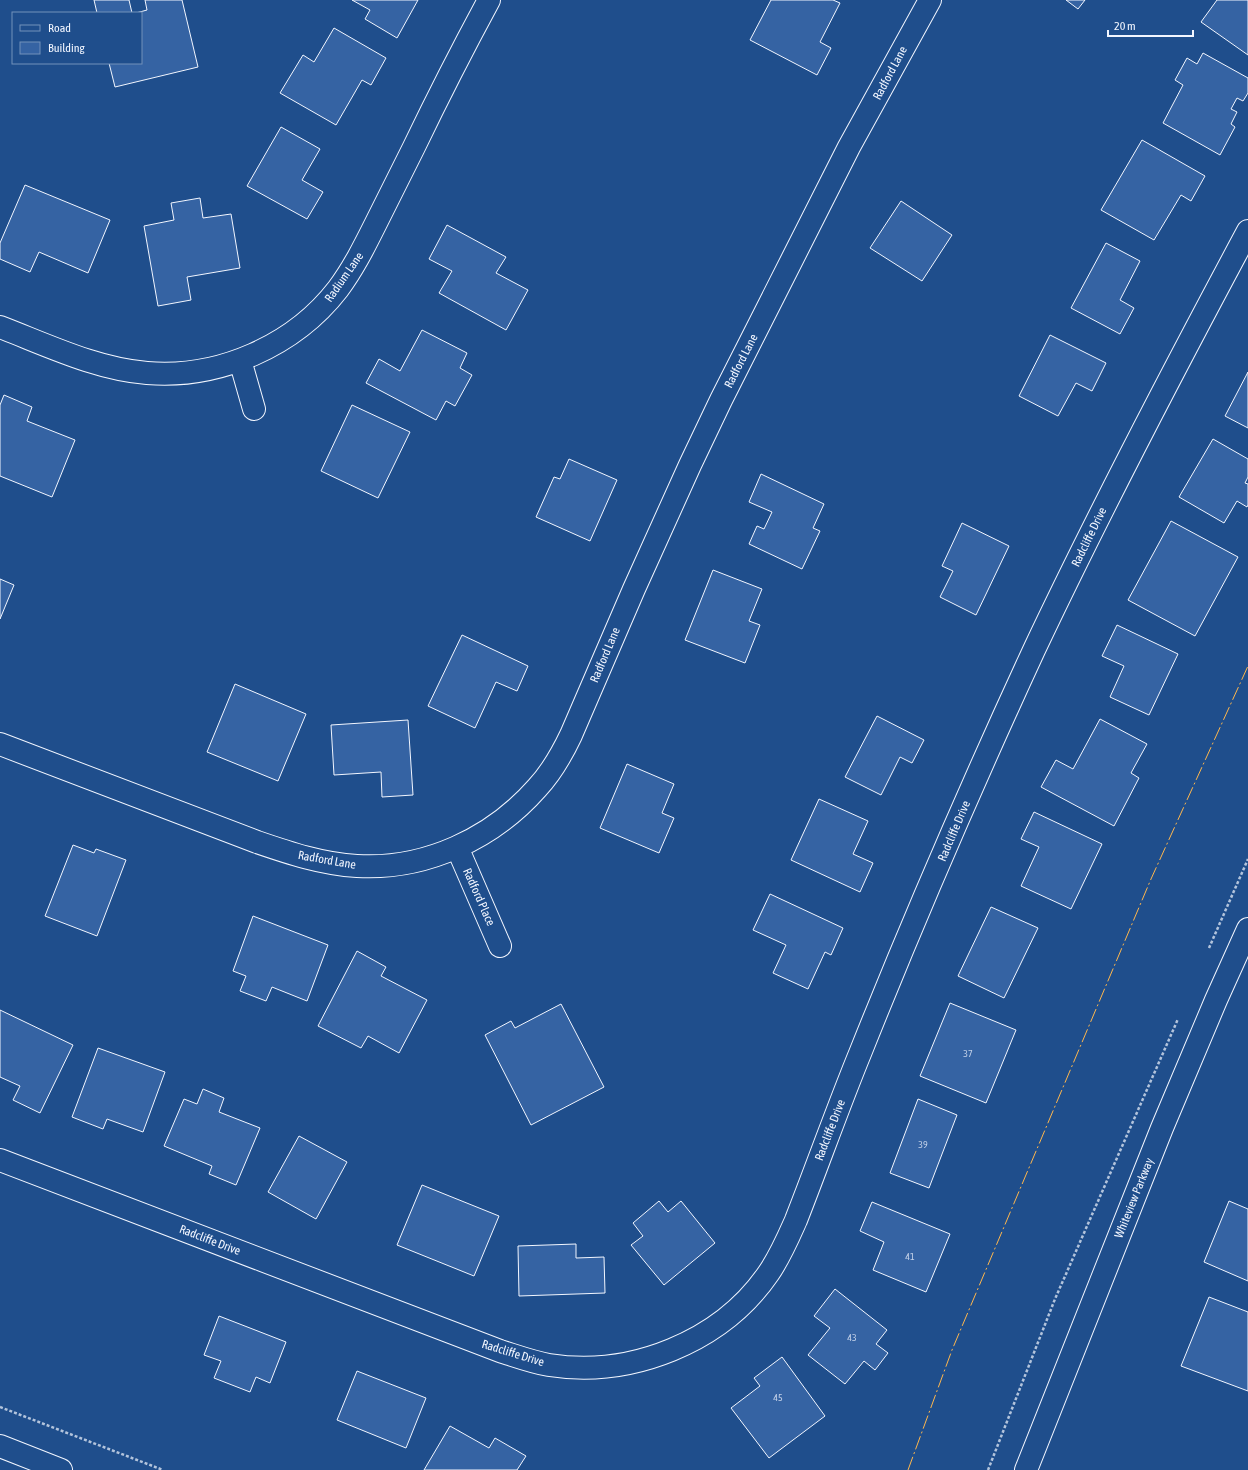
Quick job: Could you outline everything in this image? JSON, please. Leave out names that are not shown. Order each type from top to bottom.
[{"type":"street","name":"Radium Lane","points":[[0,327],[98,363],[147,373],[193,372],[218,367],[264,350],[298,328],[322,307],[338,288],[364,248],[489,0]]},
{"type":"street","name":"Radford Lane","points":[[0,744],[250,840],[297,855],[357,866],[377,866],[414,861],[435,856],[475,838],[508,816],[538,787],[562,753],[690,464],[721,400],[849,147],[930,0]]},
{"type":"street","name":"Radcliffe Drive","points":[[0,1160],[500,1351],[524,1359],[550,1365],[594,1367],[640,1361],[685,1344],[708,1331],[723,1320],[757,1288],[778,1259],[796,1220],[861,1050],[902,952],[962,811],[1034,651],[1113,488],[1248,231]]},
{"type":"street","points":[[240,360],[254,408]]},
{"type":"street","name":"Radford Place","points":[[457,847],[500,946]]},
{"type":"street","name":"Whiteview Parkway","points":[[1026,1470],[1162,1128],[1216,1000],[1248,929]]},
{"type":"street","points":[[0,1446],[61,1470]]},
{"type":"path","points":[[1207,952],[1248,859]]},
{"type":"path","points":[[988,1470],[1055,1299],[1178,1018]]},
{"type":"path","points":[[0,1407],[163,1470]]},
{"type":"building","points":[[94,0],[129,0],[132,12],[97,12]]},
{"type":"building","points":[[145,0],[182,0],[198,67],[115,87],[109,64],[142,64],[142,12],[140,12],[147,10]]},
{"type":"building","points":[[352,0],[418,0],[397,38],[365,19],[370,10]]},
{"type":"building","points":[[771,0],[833,0],[840,3],[820,42],[831,48],[817,75],[750,40]]},
{"type":"building","points":[[1066,0],[1085,0],[1078,9]]},
{"type":"building","points":[[1217,0],[1248,0],[1248,55],[1201,22]]},
{"type":"building","points":[[334,28],[386,58],[371,85],[362,80],[336,125],[280,93],[303,55],[314,62]]},
{"type":"building","points":[[1203,53],[1248,78],[1248,93],[1243,101],[1237,98],[1231,109],[1237,112],[1231,124],[1235,127],[1220,155],[1163,123],[1183,85],[1175,80],[1187,58],[1197,64]]},
{"type":"building","points":[[281,127],[320,149],[302,180],[323,192],[307,219],[247,186]]},
{"type":"building","points":[[1142,140],[1205,176],[1191,201],[1181,195],[1154,240],[1101,210]]},
{"type":"building","points":[[25,185],[110,220],[88,273],[39,252],[30,272],[0,259],[0,243]]},
{"type":"building","points":[[200,198],[203,218],[231,214],[240,268],[187,277],[191,300],[158,306],[144,226],[174,220],[171,203]]},
{"type":"building","points":[[901,201],[952,235],[922,281],[870,248]]},
{"type":"building","points":[[447,225],[506,257],[496,273],[528,290],[506,330],[439,293],[452,271],[429,259]]},
{"type":"building","points":[[1106,243],[1140,261],[1120,300],[1134,308],[1120,334],[1071,308]]},
{"type":"building","points":[[422,330],[467,353],[460,368],[472,375],[455,406],[446,401],[436,420],[366,383],[379,359],[400,371]]},
{"type":"building","points":[[1050,335],[1106,363],[1092,391],[1076,383],[1058,416],[1019,396]]},
{"type":"building","points":[[1248,372],[1248,428],[1225,416]]},
{"type":"building","points":[[4,395],[32,407],[27,421],[75,440],[52,497],[0,476],[0,405]]},
{"type":"building","points":[[352,405],[410,432],[378,498],[321,471]]},
{"type":"building","points":[[1213,439],[1248,459],[1248,477],[1245,483],[1248,484],[1248,505],[1247,507],[1237,501],[1224,523],[1179,497]]},
{"type":"building","points":[[569,459],[617,480],[590,541],[536,517],[554,477],[560,479]]},
{"type":"building","points":[[761,474],[824,504],[813,528],[820,531],[802,569],[749,544],[757,526],[764,529],[772,512],[749,502]]},
{"type":"building","points":[[1171,521],[1238,557],[1195,636],[1128,600]]},
{"type":"building","points":[[962,523],[1009,546],[976,615],[940,597],[953,571],[942,566]]},
{"type":"building","points":[[713,570],[762,589],[749,621],[760,625],[745,663],[685,640]]},
{"type":"building","points":[[0,579],[14,585],[0,619]]},
{"type":"building","points":[[1117,625],[1178,654],[1149,715],[1110,697],[1124,666],[1102,656]]},
{"type":"building","points":[[462,635],[528,666],[517,691],[496,682],[475,728],[428,706]]},
{"type":"building","points":[[235,684],[306,714],[278,781],[207,752]]},
{"type":"building","points":[[877,716],[924,740],[912,763],[900,757],[881,795],[845,777]]},
{"type":"building","points":[[1100,719],[1147,744],[1131,773],[1139,778],[1114,826],[1041,787],[1056,760],[1073,769]]},
{"type":"building","points":[[408,720],[413,795],[382,797],[381,772],[334,775],[331,725]]},
{"type":"building","points":[[627,764],[674,784],[662,813],[674,818],[659,853],[600,828]]},
{"type":"building","points":[[819,799],[868,821],[853,854],[873,863],[860,892],[791,860]]},
{"type":"building","points":[[1034,812],[1102,844],[1071,909],[1021,886],[1039,847],[1021,839]]},
{"type":"building","points":[[73,845],[94,853],[96,849],[126,860],[97,936],[45,916]]},
{"type":"building","points":[[770,894],[843,928],[831,955],[825,952],[808,989],[773,973],[786,945],[753,930]]},
{"type":"building","points":[[991,907],[1038,928],[1004,998],[958,976]]},
{"type":"building","points":[[253,916],[328,945],[307,1001],[272,987],[266,1001],[240,991],[246,976],[233,971]]},
{"type":"building","points":[[357,951],[386,967],[381,976],[427,1000],[399,1053],[368,1036],[361,1048],[318,1026]]},
{"type":"building","points":[[950,1003],[1016,1030],[986,1103],[920,1076]]},
{"type":"building","points":[[561,1004],[604,1087],[531,1125],[485,1035],[511,1021],[515,1028]]},
{"type":"building","points":[[0,1010],[73,1045],[40,1113],[13,1100],[20,1086],[0,1077]]},
{"type":"building","points":[[98,1048],[165,1072],[143,1132],[107,1119],[103,1129],[72,1117]]},
{"type":"building","points":[[203,1089],[224,1098],[219,1112],[260,1128],[236,1185],[209,1174],[212,1166],[164,1146],[184,1099],[197,1104]]},
{"type":"building","points":[[918,1099],[957,1115],[929,1188],[890,1173]]},
{"type":"building","points":[[299,1136],[347,1162],[316,1219],[268,1192]]},
{"type":"building","points":[[422,1185],[499,1216],[474,1276],[397,1245]]},
{"type":"building","points":[[659,1201],[668,1212],[681,1201],[715,1243],[664,1285],[631,1245],[643,1236],[633,1223]]},
{"type":"building","points":[[1229,1201],[1248,1209],[1248,1281],[1204,1262]]},
{"type":"building","points":[[872,1202],[950,1234],[926,1292],[873,1270],[884,1242],[860,1231]]},
{"type":"building","points":[[576,1244],[576,1258],[604,1257],[605,1293],[519,1296],[518,1246]]},
{"type":"building","points":[[835,1289],[887,1330],[876,1344],[888,1353],[875,1370],[864,1361],[845,1384],[808,1355],[830,1328],[814,1316]]},
{"type":"building","points":[[1209,1297],[1248,1312],[1248,1391],[1181,1366]]},
{"type":"building","points":[[219,1316],[286,1342],[270,1383],[256,1377],[250,1392],[214,1378],[221,1361],[204,1355]]},
{"type":"building","points":[[782,1357],[825,1416],[769,1458],[731,1408],[760,1386],[754,1378]]},
{"type":"building","points":[[357,1371],[426,1398],[406,1448],[337,1420]]},
{"type":"building","points":[[450,1426],[489,1448],[495,1438],[526,1456],[517,1470],[424,1470]]},
{"type":"power","points":[[908,1470],[952,1350],[1151,879],[1248,666]]}]
